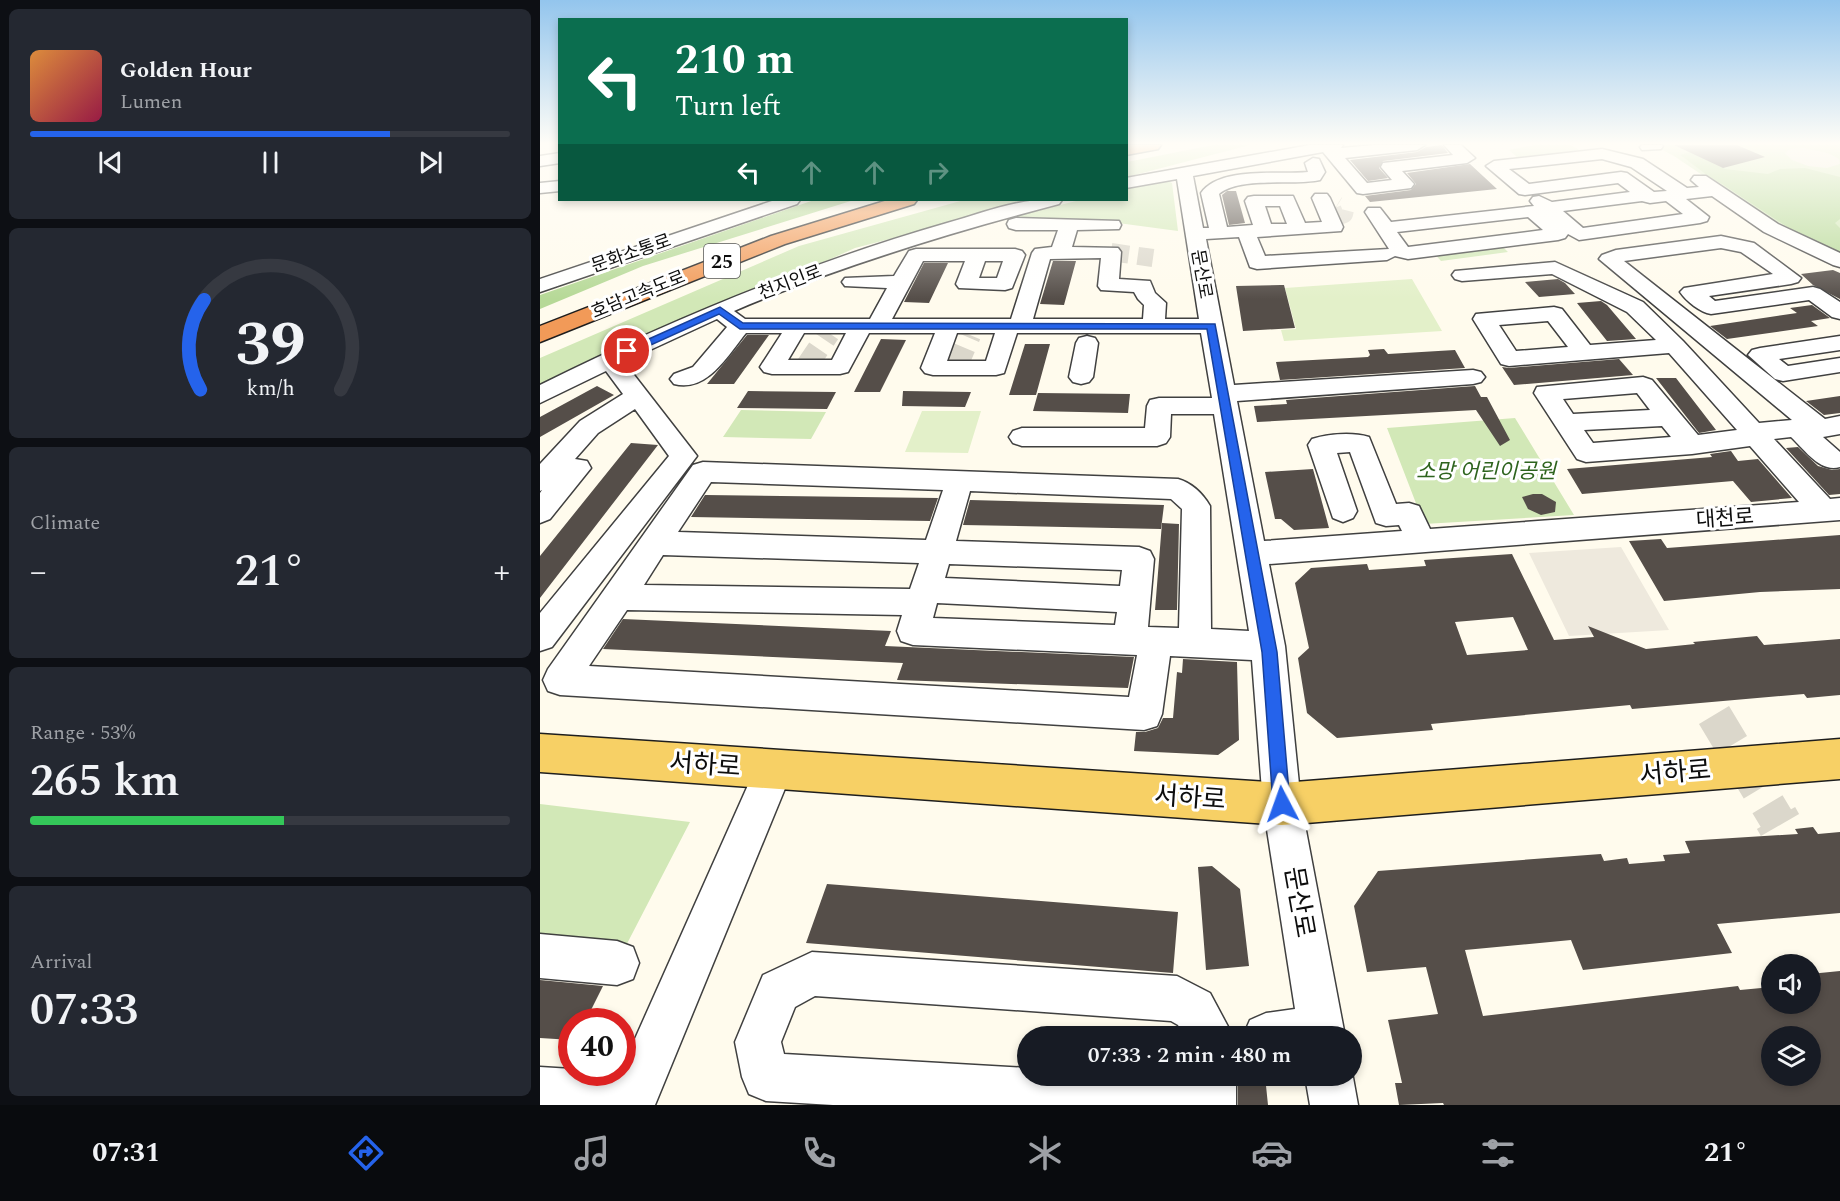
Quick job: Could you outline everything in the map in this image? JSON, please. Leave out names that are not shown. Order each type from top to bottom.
[{"type":"highway","name":"호남고속도로","points":[[540,322],[681,266],[829,214],[874,201]]},
{"type":"highway","name":"호남고속도로","points":[[540,335],[778,240],[904,201]]},
{"type":"main road","name":"서하로","points":[[540,753],[1282,804],[1840,759]]},
{"type":"street","name":"문산로","points":[[1193,197],[1207,233],[1211,326],[1268,646],[1282,804],[1321,1026]]},
{"type":"street","points":[[1210,197],[1207,233],[1334,227],[1321,198]]},
{"type":"street","points":[[1362,197],[1402,252],[1558,234],[1532,211],[1386,228]]},
{"type":"street","points":[[1374,212],[1497,197]]},
{"type":"street","points":[[1524,197],[1548,208],[1579,234],[1700,217],[1679,197]]},
{"type":"street","points":[[1548,208],[1634,197]]},
{"type":"street","points":[[1648,197],[1663,197]]},
{"type":"street","points":[[1726,197],[1771,228],[1840,261]]},
{"type":"street","points":[[1298,228],[1287,200],[1254,201],[1257,263],[1387,254]]},
{"type":"street","name":"문화소통로","points":[[540,286],[781,201]]},
{"type":"street","name":"천지인로","points":[[540,395],[614,365],[720,310],[819,270],[882,248],[1049,201]]},
{"type":"street","points":[[1016,224],[1112,225]]},
{"type":"street","points":[[1060,253],[1070,224]]},
{"type":"street","points":[[1838,309],[1747,247],[1721,242],[1616,256],[1609,259],[1821,429],[1838,427]]},
{"type":"street","points":[[949,325],[933,368],[996,368],[1033,284],[1042,253],[1111,252],[1108,286],[1143,285],[1146,295],[1155,303],[1157,335]]},
{"type":"street","points":[[797,326],[772,367],[840,367],[901,282],[916,255],[1015,255],[1005,284]]},
{"type":"street","points":[[978,255],[966,284],[1033,284]]},
{"type":"street","points":[[1462,275],[1555,268],[1635,307],[1675,346],[1753,432],[1832,509]]},
{"type":"street","points":[[1791,278],[1691,292],[1711,308],[1813,293]]},
{"type":"street","points":[[852,282],[901,282]]},
{"type":"street","points":[[720,310],[740,326],[1014,326],[1088,335],[1157,335],[1211,326]]},
{"type":"street","points":[[1584,353],[1554,314],[1484,319],[1509,359],[1675,346]]},
{"type":"street","points":[[1520,316],[1548,356]]},
{"type":"street","points":[[682,379],[701,372],[740,326]]},
{"type":"street","points":[[1081,377],[1088,335]]},
{"type":"street","points":[[1840,343],[1760,355],[1783,374],[1840,365]]},
{"type":"street","points":[[540,414],[614,365],[684,456],[540,637]]},
{"type":"street","points":[[1022,438],[1157,437],[1159,406],[1473,376]]},
{"type":"street","points":[[1692,445],[1643,386],[1546,393],[1586,453],[1692,445],[1740,440],[1753,432],[1797,428],[1832,460]]},
{"type":"street","points":[[540,481],[589,427],[638,396]]},
{"type":"street","points":[[1567,423],[1669,417]]},
{"type":"street","points":[[1252,554],[1421,541],[1409,514],[1386,515],[1360,443],[1321,445],[1343,511]]},
{"type":"street","points":[[540,512],[597,445],[573,444]]},
{"type":"street","points":[[656,543],[1139,559],[1134,600],[1143,640],[1144,714],[560,680],[703,472],[1178,489],[1196,506],[1195,644]]},
{"type":"street","points":[[960,480],[913,631],[1268,646]]},
{"type":"street","name":"대천로","points":[[1421,541],[1832,509]]},
{"type":"street","points":[[619,597],[923,596],[1134,600]]},
{"type":"street","points":[[540,1091],[632,1102],[774,769]]},
{"type":"street","points":[[540,956],[617,963]]},
{"type":"street","points":[[1204,1026],[1194,1009],[1177,999],[812,974],[779,992],[758,1042],[766,1077],[1212,1094]]},
{"type":"street","points":[[1331,1086],[1334,1105]]},
{"type":"green space","points":[[1128,197],[1174,197],[1178,231],[1088,219],[1001,220],[1076,201],[1128,201]]},
{"type":"green space","points":[[1734,197],[1840,197],[1840,256],[1769,220]]},
{"type":"green space","points":[[1741,197],[1840,197],[1840,219],[1835,223],[1840,228],[1840,253],[1795,232]]},
{"type":"green space","points":[[811,201],[851,201],[643,266],[540,309],[540,295]]},
{"type":"green space","points":[[960,201],[1036,201],[855,248],[540,390],[540,358],[799,246]]},
{"type":"green space","points":[[1499,243],[1508,252],[1441,261],[1432,251]]},
{"type":"green space","points":[[1412,279],[1442,331],[1284,341],[1281,330],[1296,329],[1285,288]]},
{"type":"green space","points":[[741,410],[826,412],[811,439],[723,437]]},
{"type":"green space","points":[[922,411],[981,411],[968,453],[905,452]]},
{"type":"green space","name":"소망 어린이공원","points":[[1515,418],[1574,515],[1424,524],[1387,428]]},
{"type":"green space","points":[[540,804],[690,822],[617,963],[540,956]]},
{"type":"shaded area","points":[[1621,547],[1669,630],[1569,636],[1529,553]]},
{"type":"building","points":[[1222,197],[1238,197],[1245,223],[1229,225]]},
{"type":"building","points":[[1365,197],[1423,197],[1370,202]]},
{"type":"building","points":[[1053,261],[1076,261],[1064,305],[1040,304]]},
{"type":"building","points":[[924,263],[948,263],[929,303],[904,302]]},
{"type":"building","points":[[1833,270],[1840,273],[1840,299],[1813,285],[1801,274]]},
{"type":"building","points":[[1558,279],[1575,294],[1539,297],[1525,282]]},
{"type":"building","points":[[1284,285],[1295,328],[1243,331],[1236,286]]},
{"type":"building","points":[[1601,301],[1636,339],[1607,341],[1577,303]]},
{"type":"building","points":[[1812,305],[1830,318],[1811,321],[1818,326],[1727,339],[1710,326],[1797,313],[1790,308]]},
{"type":"building","points":[[747,335],[769,335],[734,384],[707,384]]},
{"type":"building","points":[[881,339],[906,340],[880,392],[854,392]]},
{"type":"building","points":[[1025,344],[1050,344],[1036,395],[1009,395]]},
{"type":"building","points":[[1384,349],[1388,354],[1455,350],[1465,368],[1280,380],[1276,362],[1368,357],[1370,355],[1368,350]]},
{"type":"building","points":[[1619,359],[1633,375],[1514,385],[1502,367],[1509,368]]},
{"type":"building","points":[[1656,378],[1676,378],[1716,430],[1699,433]]},
{"type":"building","points":[[597,386],[614,395],[540,437],[540,417]]},
{"type":"building","points":[[1475,386],[1481,397],[1487,397],[1510,440],[1500,446],[1476,410],[1257,422],[1254,406],[1287,404],[1286,400]]},
{"type":"building","points":[[748,391],[836,392],[827,409],[737,408]]},
{"type":"building","points":[[903,391],[971,392],[965,407],[902,406]]},
{"type":"building","points":[[1038,393],[1130,394],[1128,413],[1033,411]]},
{"type":"building","points":[[1840,396],[1840,413],[1824,415],[1806,401]]},
{"type":"building","points":[[631,443],[658,445],[540,598],[540,556]]},
{"type":"building","points":[[1798,447],[1818,466],[1832,470],[1840,469],[1840,494],[1829,495],[1786,448]]},
{"type":"building","points":[[1731,451],[1738,461],[1758,459],[1792,498],[1751,502],[1733,481],[1582,494],[1567,469],[1712,457],[1710,454]]},
{"type":"building","points":[[1313,469],[1329,528],[1294,530],[1281,519],[1275,519],[1265,472]]},
{"type":"building","points":[[1542,494],[1556,502],[1555,512],[1541,515],[1528,509],[1522,497]]},
{"type":"building","points":[[705,495],[938,498],[930,521],[691,517]]},
{"type":"building","points":[[970,500],[1164,505],[1161,529],[963,525]]},
{"type":"building","points":[[1162,523],[1179,524],[1177,610],[1155,610]]},
{"type":"building","points":[[1840,535],[1840,589],[1760,592],[1664,601],[1629,541],[1661,539],[1667,548]]},
{"type":"building","points":[[1512,554],[1554,640],[1594,637],[1588,626],[1646,649],[1757,636],[1764,645],[1840,639],[1840,695],[1807,698],[1804,694],[1632,709],[1630,705],[1431,724],[1433,730],[1337,738],[1307,713],[1298,658],[1309,648],[1295,583],[1311,568],[1367,564],[1369,570],[1426,566],[1424,560]],"holes":[[[1513,617],[1528,650],[1467,655],[1455,622]]]},
{"type":"building","points":[[623,619],[891,631],[885,646],[1134,657],[1128,688],[897,680],[903,663],[603,649]]},
{"type":"building","points":[[1183,659],[1237,662],[1239,740],[1218,755],[1134,751],[1136,732],[1158,728],[1163,718],[1173,718],[1177,672],[1182,673]]},
{"type":"building","points":[[1813,827],[1818,834],[1840,832],[1840,913],[1717,924],[1732,953],[1583,970],[1571,940],[1465,950],[1483,1016],[1738,986],[1740,990],[1761,988],[1761,1014],[1821,1014],[1821,973],[1840,971],[1840,1105],[1444,1105],[1443,1103],[1399,1105],[1395,1083],[1402,1083],[1388,1020],[1438,1014],[1426,967],[1367,972],[1354,906],[1378,871],[1601,854],[1604,861],[1627,858],[1629,864],[1665,861],[1663,855],[1690,853],[1685,841],[1798,834],[1795,829]]},
{"type":"building","points":[[1212,866],[1240,889],[1249,966],[1206,970],[1198,867]]},
{"type":"building","points":[[827,884],[1178,912],[1173,973],[806,943]]},
{"type":"building","points":[[540,980],[603,986],[592,1008],[558,1008],[558,1039],[540,1038]]},
{"type":"building","points":[[1238,1086],[1266,1086],[1268,1105],[1238,1105]]},
{"type":"tunnel","points":[[1331,219],[1344,214],[1345,210],[1337,205]]},
{"type":"tunnel","points":[[1111,252],[1153,258]]},
{"type":"tunnel","points":[[806,367],[829,333]]},
{"type":"tunnel","points":[[956,368],[970,335]]},
{"type":"tunnel","points":[[1714,715],[1777,820]]},
{"type":"tunnel","points":[[1776,818],[1780,825]]},
{"type":"route","points":[[627,351],[720,310],[740,326],[1211,326],[1269,652],[1282,804]]}]
